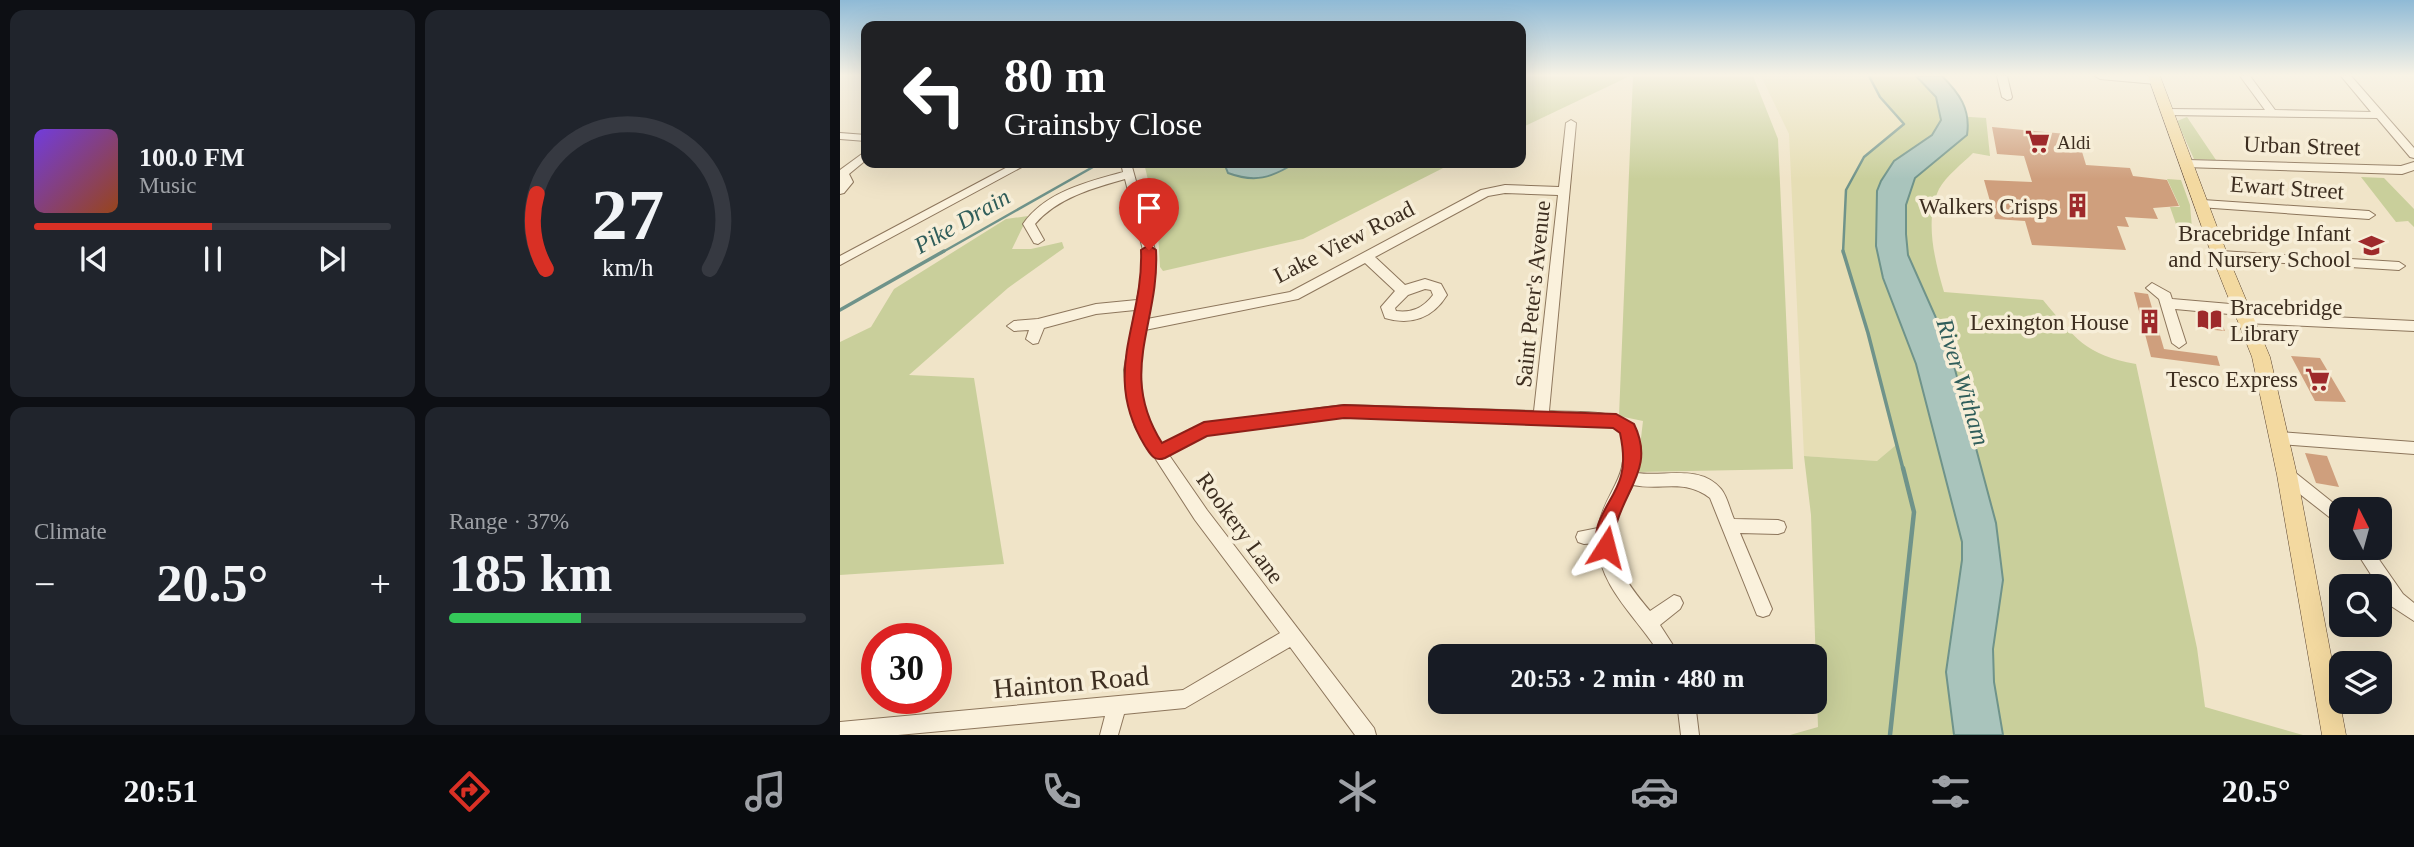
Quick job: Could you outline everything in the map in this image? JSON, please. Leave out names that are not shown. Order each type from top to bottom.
[{"type":"main road","points":[[2168,112],[2261,357],[2287,475],[2334,735]]},
{"type":"street","name":"Urban Street","points":[[2376,110],[2414,155]]},
{"type":"street","points":[[2168,112],[2380,115]]},
{"type":"street","name":"Saint Peter's Avenue","points":[[1159,453],[1204,429],[1344,411],[1541,417],[1571,123]]},
{"type":"street","points":[[840,136],[861,138]]},
{"type":"street","points":[[840,190],[847,182],[842,176],[861,159]]},
{"type":"street","name":"Urban Street","points":[[2188,164],[2402,170],[2414,166]]},
{"type":"street","points":[[840,261],[1014,168]]},
{"type":"street","points":[[1038,240],[1029,224],[1043,210],[1080,189],[1128,168]]},
{"type":"street","name":"Rookery Lane","points":[[1128,168],[1149,250],[1149,268],[1131,370],[1134,397],[1142,427],[1201,515],[1367,735]]},
{"type":"street","name":"Lake View Road","points":[[1138,326],[1283,299],[1485,193],[1505,190],[1564,191]]},
{"type":"street","name":"Ewart Street","points":[[2203,204],[2368,215]]},
{"type":"street","points":[[2221,255],[2399,266]]},
{"type":"street","points":[[1367,257],[1403,291]]},
{"type":"street","points":[[2152,288],[2165,296],[2179,343]]},
{"type":"street","points":[[2167,303],[2243,314],[2414,326]]},
{"type":"street","points":[[1014,326],[1038,324],[1096,309],[1142,304]]},
{"type":"street","points":[[1033,339],[1038,324]]},
{"type":"street","points":[[1541,417],[1624,424],[1631,438],[1629,478],[1610,516],[1605,535],[1616,579],[1663,644]]},
{"type":"street","points":[[2279,438],[2414,448]]},
{"type":"street","points":[[2287,475],[2329,509]]},
{"type":"street","points":[[1629,478],[1652,483],[1681,478],[1698,480],[1716,494],[1763,609]]},
{"type":"street","points":[[1728,526],[1778,527]]},
{"type":"street","points":[[1584,537],[1605,535]]},
{"type":"street","points":[[2370,560],[2398,600],[2414,613]]},
{"type":"street","points":[[1649,623],[1674,603]]},
{"type":"street","name":"Hainton Road","points":[[840,731],[1185,699],[1291,636]]},
{"type":"street","points":[[1109,735],[1117,706]]},
{"type":"street","points":[[1687,714],[1690,735]]},
{"type":"shaded area","points":[[1778,110],[1892,110],[1904,124],[1864,157],[1843,254],[1868,333],[1896,445],[1877,461],[1804,456],[1789,134]]},
{"type":"green space","points":[[1526,110],[1558,110],[1526,126]]},
{"type":"green space","points":[[1632,110],[1767,110],[1778,139],[1793,469],[1637,472],[1643,421],[1619,416]]},
{"type":"green space","points":[[1892,110],[1952,110],[1955,116],[1986,118],[1990,156],[1973,153],[1946,179],[1935,201],[1932,240],[1944,292],[2043,300],[2082,343],[2104,356],[2136,364],[2197,648],[2205,707],[2303,735],[1790,735],[1818,727],[1818,714],[1827,714],[1827,644],[1815,644],[1811,515],[1804,456],[1877,461],[1896,445],[1868,333],[1843,254],[1846,190],[1864,157],[1904,124]]},
{"type":"green space","points":[[2187,117],[2216,160],[2194,159],[2177,121]]},
{"type":"green space","points":[[1145,168],[1443,168],[1303,239],[1163,271],[1160,267],[1157,218]]},
{"type":"green space","points":[[2361,177],[2384,178],[2414,209],[2414,227],[2408,221],[2396,222]]},
{"type":"green space","points":[[2167,179],[2181,180],[2190,205],[2192,228],[2178,230],[2170,207],[2180,207]]},
{"type":"green space","points":[[1028,216],[1012,249],[1031,249],[1062,242],[1064,248],[1008,288],[909,375],[974,378],[1004,564],[840,575],[840,342],[871,327],[894,289],[1006,219]]},
{"type":"water","points":[[1939,110],[1965,110],[1967,135],[1915,178],[1906,205],[1908,255],[1949,347],[1996,523],[2003,580],[1993,649],[1994,682],[2003,735],[1954,735],[1946,672],[1962,560],[1962,542],[1916,364],[1883,278],[1876,246],[1877,191],[1881,181],[1894,161],[1932,135],[1941,120]]},
{"type":"water","points":[[1226,168],[1286,168],[1255,178],[1228,173]]},
{"type":"building","name":"Walkers Crisps","points":[[1992,127],[2077,135],[2086,165],[2130,168],[2133,176],[2167,180],[2179,206],[2153,208],[2158,219],[2125,217],[2129,227],[2117,226],[2126,250],[2032,245],[2025,221],[1995,219],[1984,180],[2032,182],[2024,156],[1997,154]]},
{"type":"building","name":"Lexington House","points":[[2134,292],[2148,294],[2164,349],[2217,356],[2220,366],[2151,357]]},
{"type":"building","name":"Bracebridge Library","points":[[2198,314],[2219,316],[2225,331],[2204,329]]},
{"type":"building","name":"Tesco Express","points":[[2291,356],[2320,358],[2346,402],[2315,401]]},
{"type":"building","points":[[2305,453],[2327,456],[2339,487],[2316,483]]},
{"type":"waterway","points":[[1843,251],[1846,190],[1864,157],[1904,124],[1892,110]]},
{"type":"waterway","name":"Pike Drain","points":[[941,253],[1091,168]]},
{"type":"waterway","name":"Pike Drain","points":[[840,310],[944,251]]},
{"type":"waterway","points":[[1843,251],[1868,333],[1903,469]]},
{"type":"waterway","points":[[1890,735],[1914,512],[1903,468]]},
{"type":"place","name":"Aldi","points":[[2037,142]]},
{"type":"place","name":"Walkers Crisps","points":[[2078,206]]},
{"type":"place","name":"Bracebridge Infant and Nursery School","points":[[2371,246]]},
{"type":"place","name":"Bracebridge Library","points":[[2210,320]]},
{"type":"place","name":"Lexington House","points":[[2149,322]]},
{"type":"place","name":"Tesco Express","points":[[2318,379]]},
{"type":"route","points":[[1149,250],[1149,268],[1131,370],[1134,397],[1142,427],[1159,453],[1204,429],[1344,411],[1616,421],[1628,429],[1632,450],[1629,478],[1610,516],[1605,535],[1606,547]]},
{"type":"water label","name":"River Witham","points":[[1963,382]]}]
